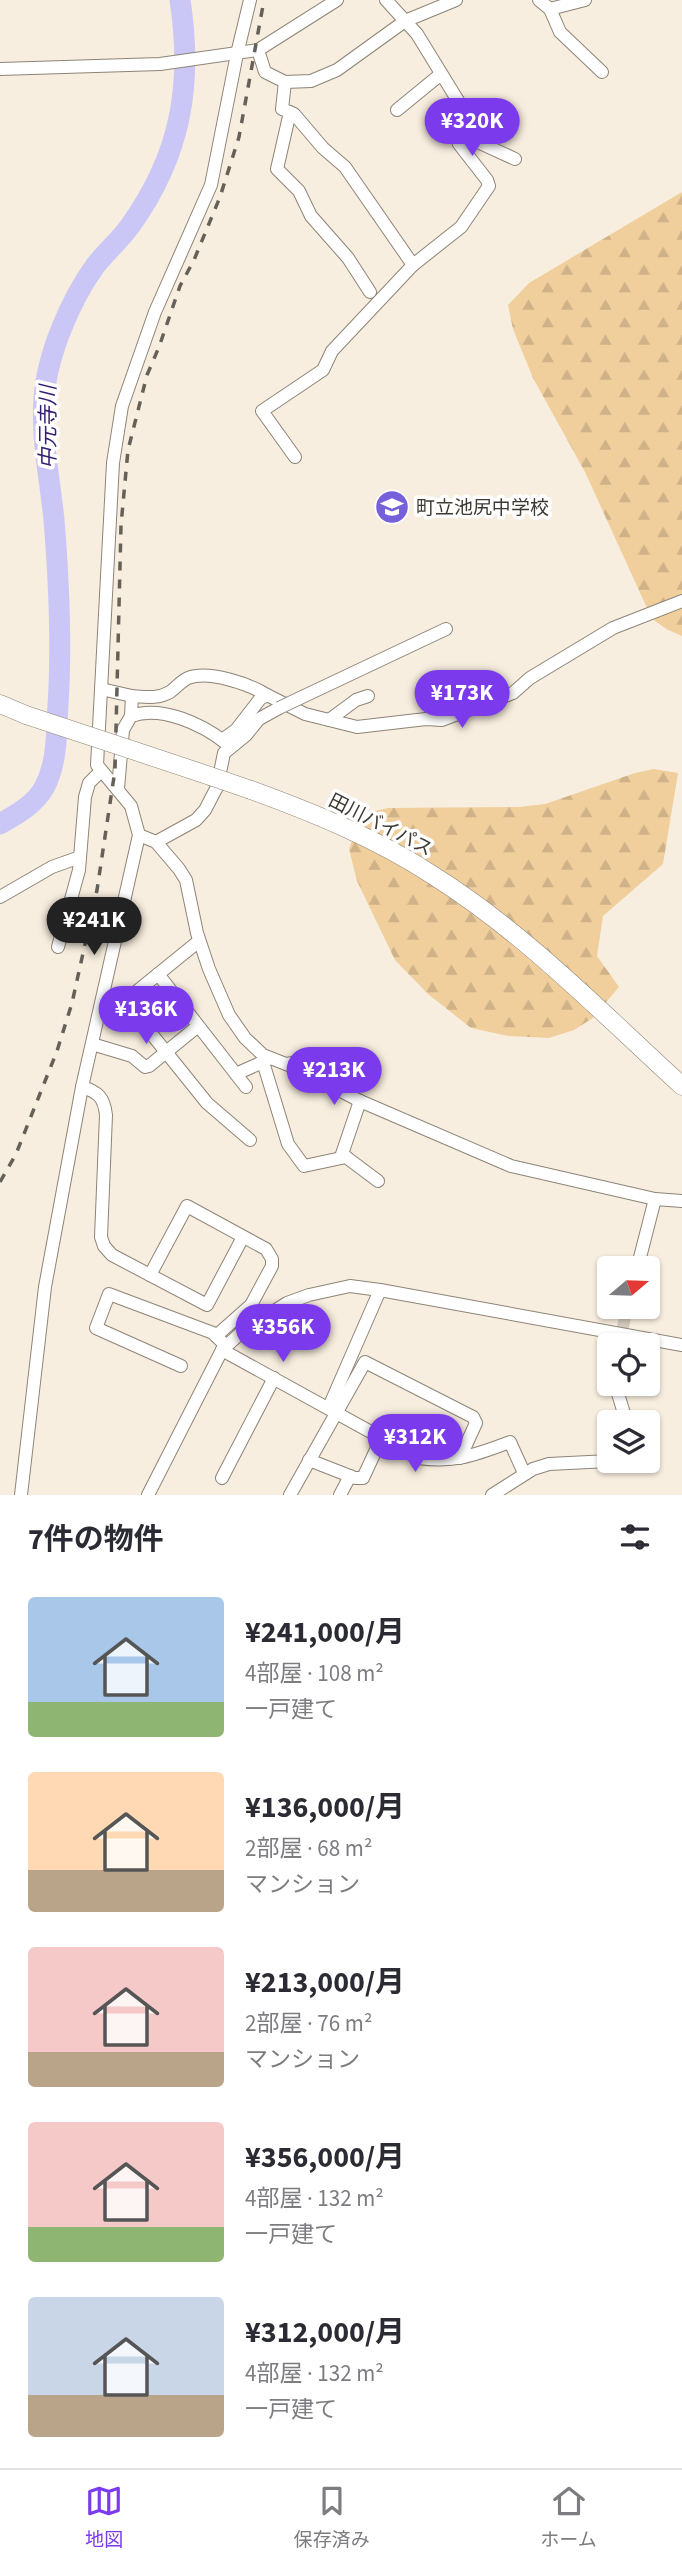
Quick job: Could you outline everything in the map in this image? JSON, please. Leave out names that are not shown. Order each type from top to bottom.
[{"type":"highway","name":"田川バイパス","points":[[0,704],[317,814],[443,881],[485,910],[534,950],[682,1086]]},
{"type":"street","points":[[21,1495],[45,1287],[82,1087],[139,835],[131,806],[100,772],[96,756],[113,463],[122,407],[155,313],[211,185],[250,0]]},
{"type":"street","points":[[0,69],[160,64],[258,50],[337,0]]},
{"type":"street","points":[[295,457],[262,411],[323,370],[332,351],[412,265],[461,227],[489,186],[459,144],[456,135],[460,104],[416,34],[386,0]]},
{"type":"street","points":[[258,50],[265,72],[285,82],[311,81],[337,70],[405,21],[456,0]]},
{"type":"street","points":[[539,0],[550,9],[561,32],[602,72]]},
{"type":"street","points":[[550,9],[585,0]]},
{"type":"street","points":[[397,110],[442,74]]},
{"type":"street","points":[[285,82],[282,109],[290,112],[323,148],[345,167],[412,265]]},
{"type":"street","points":[[290,112],[276,169],[299,191],[311,216],[348,258],[370,292]]},
{"type":"street","points":[[458,118],[480,143],[515,159]]},
{"type":"street","points":[[101,689],[158,698],[186,678],[203,675],[251,685],[305,714],[357,727],[426,719],[442,720],[513,693],[530,678],[613,628],[682,601]]},
{"type":"street","points":[[226,744],[259,719],[279,708],[446,629]]},
{"type":"street","points":[[156,842],[196,820],[205,810],[217,787],[226,744],[260,699],[267,695]]},
{"type":"street","points":[[329,720],[356,700],[368,695]]},
{"type":"street","points":[[118,789],[123,730],[131,716],[132,696]]},
{"type":"street","points":[[131,716],[141,712],[190,722],[226,744]]},
{"type":"street","points":[[58,947],[79,870],[85,797],[89,783],[100,772]]},
{"type":"street","points":[[139,835],[156,842],[180,869],[186,880],[200,942],[229,1015],[245,1038],[267,1060],[288,1143],[304,1166],[346,1157]]},
{"type":"street","points":[[0,897],[52,867],[80,857]]},
{"type":"street","points":[[99,1014],[116,1002],[125,1001],[200,942]]},
{"type":"street","points":[[158,974],[246,1087]]},
{"type":"street","points":[[125,1001],[207,1103],[250,1140]]},
{"type":"street","points":[[92,1044],[132,1056],[145,1067],[198,1026]]},
{"type":"street","points":[[287,1065],[329,1056]]},
{"type":"street","points":[[236,1074],[267,1060],[287,1065],[360,1101],[511,1166],[655,1199],[682,1201]]},
{"type":"street","points":[[82,1087],[96,1091],[101,1097],[106,1115],[100,1237],[112,1255],[207,1305],[243,1237]]},
{"type":"street","points":[[360,1101],[342,1154],[378,1181]]},
{"type":"street","points":[[640,1256],[655,1199]]},
{"type":"street","points":[[150,1275],[187,1206],[267,1249],[272,1266],[251,1306],[216,1336]]},
{"type":"street","points":[[148,1495],[224,1348],[255,1322],[287,1303],[327,1290],[350,1286],[380,1290],[682,1345]]},
{"type":"street","points":[[290,1495],[332,1409],[380,1290]]},
{"type":"street","points":[[180,1366],[96,1328],[109,1294],[216,1336],[224,1348],[418,1458],[444,1461],[510,1442],[524,1473]]},
{"type":"street","points":[[251,1306],[255,1322]]},
{"type":"street","points":[[332,1409],[365,1362],[473,1417],[476,1423],[460,1458]]},
{"type":"street","points":[[222,1478],[274,1378]]},
{"type":"street","points":[[309,1460],[350,1476],[363,1478],[382,1437]]},
{"type":"street","points":[[492,1495],[524,1473],[549,1464],[597,1462]]},
{"type":"street","points":[[340,1495],[350,1476]]},
{"type":"green space","points":[[682,192],[682,636],[652,619],[585,472],[533,378],[513,329],[508,305],[529,283]]},
{"type":"green space","points":[[654,769],[678,773],[663,864],[603,916],[597,956],[619,987],[593,1018],[574,1030],[549,1038],[508,1036],[471,1028],[428,994],[395,960],[357,881],[349,849],[367,817],[375,811],[388,808],[519,807],[545,804]]},
{"type":"waterway","name":"中元寺川","points":[[0,824],[25,809],[40,794],[49,778],[56,747],[59,612],[54,520],[43,413],[46,381],[61,329],[77,295],[95,266],[126,231],[147,199],[172,146],[179,118],[185,61],[180,0]]},
{"type":"tunnel","points":[[622,1333],[624,1320]]},
{"type":"railway","points":[[0,1182],[16,1154],[57,1051],[72,1003],[97,890],[115,770],[121,525],[128,450],[147,375],[180,286],[194,260],[220,197],[239,137],[264,0]]},
{"type":"place","name":"町立池尻中学校","points":[[392,507]]}]
